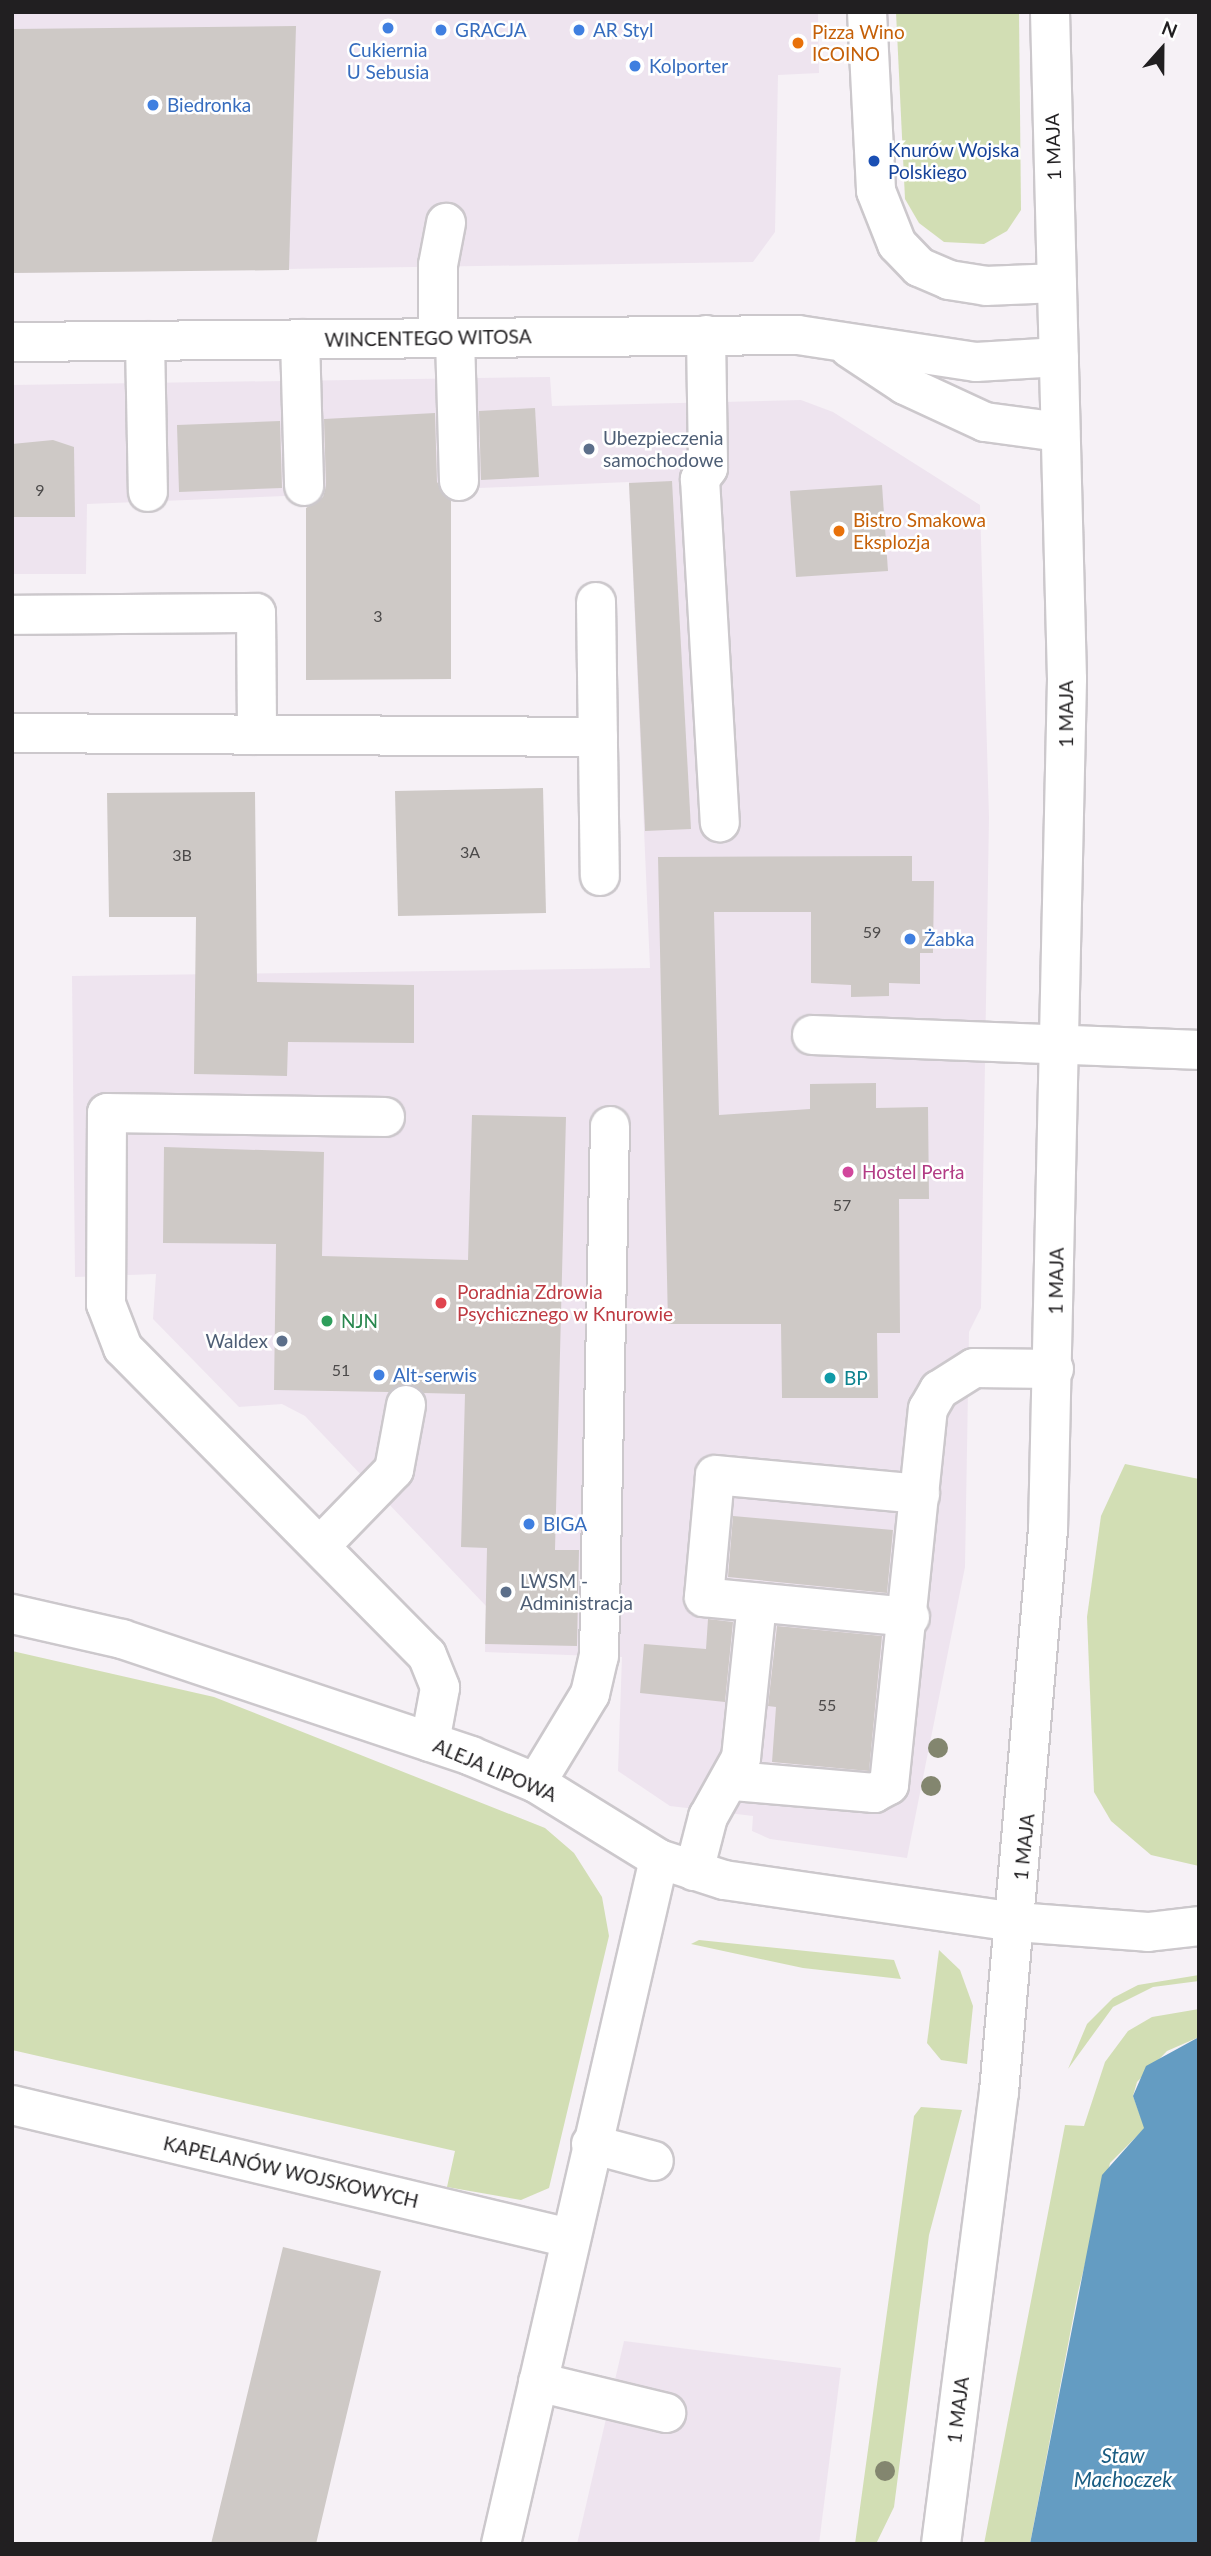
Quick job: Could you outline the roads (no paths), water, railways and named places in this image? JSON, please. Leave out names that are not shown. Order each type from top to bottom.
[{"type":"street","points":[[867,12],[876,191],[897,244],[919,267],[949,280],[986,286],[1057,283]]},
{"type":"street","name":"1 MAJA","points":[[942,2544],[1016,1922],[1039,1676],[1054,1369],[1067,679],[1050,12]]},
{"type":"street","points":[[446,223],[438,265],[459,481]]},
{"type":"street","points":[[706,335],[708,468],[700,479],[720,822]]},
{"type":"street","name":"WINCENTEGO WITOSA","points":[[12,342],[798,335],[976,362],[1059,357]]},
{"type":"street","points":[[300,339],[304,486]]},
{"type":"street","points":[[145,341],[148,492]]},
{"type":"street","name":"WINCENTEGO WITOSA","points":[[842,343],[905,385],[985,422],[1060,432]]},
{"type":"street","points":[[596,602],[600,876]]},
{"type":"street","points":[[12,615],[256,613],[257,734]]},
{"type":"street","points":[[12,733],[598,737]]},
{"type":"street","points":[[812,1035],[1199,1050]]},
{"type":"street","points":[[385,1117],[107,1113],[109,1326],[122,1348],[428,1655],[440,1688],[430,1742]]},
{"type":"street","points":[[536,1783],[585,1703],[598,1665],[610,1126]]},
{"type":"street","points":[[734,1781],[874,1793],[889,1785],[910,1617],[928,1409],[939,1390],[984,1365],[1054,1369]]},
{"type":"street","points":[[320,1546],[394,1470],[406,1405]]},
{"type":"street","points":[[910,1617],[704,1597],[715,1475],[920,1494]]},
{"type":"street","points":[[501,2544],[591,2144],[677,1865],[734,1781],[757,1603]]},
{"type":"street","name":"ALEJA LIPOWA","points":[[12,1614],[122,1639],[430,1742],[536,1783],[677,1865],[823,1898],[1016,1922],[1148,1932],[1199,1926]]},
{"type":"street","name":"KAPELANÓW WOJSKOWYCH","points":[[12,2105],[569,2238]]},
{"type":"street","points":[[591,2144],[653,2161]]},
{"type":"street","points":[[538,2382],[666,2413]]},
{"type":"water","name":"Staw Machoczek","points":[[1199,2037],[1199,2544],[1030,2544],[1102,2175],[1144,2128],[1133,2096],[1146,2066]]},
{"type":"place","name":"Cukiernia U Sebusia","points":[[388,28]]},
{"type":"place","name":"GRACJA","points":[[441,30]]},
{"type":"place","name":"AR Styl","points":[[579,30]]},
{"type":"place","name":"Pizza Wino ICOINO","points":[[798,43]]},
{"type":"place","name":"Kolporter","points":[[635,66]]},
{"type":"place","name":"Biedronka","points":[[153,105]]},
{"type":"place","name":"Knurów Wojska Polskiego","points":[[874,161]]},
{"type":"place","name":"Ubezpieczenia samochodowe","points":[[589,449]]},
{"type":"place","name":"Bistro Smakowa Eksplozja","points":[[839,531]]},
{"type":"place","name":"Żabka","points":[[910,939]]},
{"type":"place","name":"Hostel Perła","points":[[848,1172]]},
{"type":"place","name":"Poradnia Zdrowia Psychicznego w Knurowie","points":[[441,1303]]},
{"type":"place","name":"NJN","points":[[327,1321]]},
{"type":"place","name":"Waldex","points":[[282,1341]]},
{"type":"place","name":"Alt-serwis","points":[[379,1375]]},
{"type":"place","name":"BP","points":[[830,1378]]},
{"type":"place","name":"BIGA","points":[[529,1524]]},
{"type":"place","name":"LWSM - Administracja","points":[[506,1592]]}]
